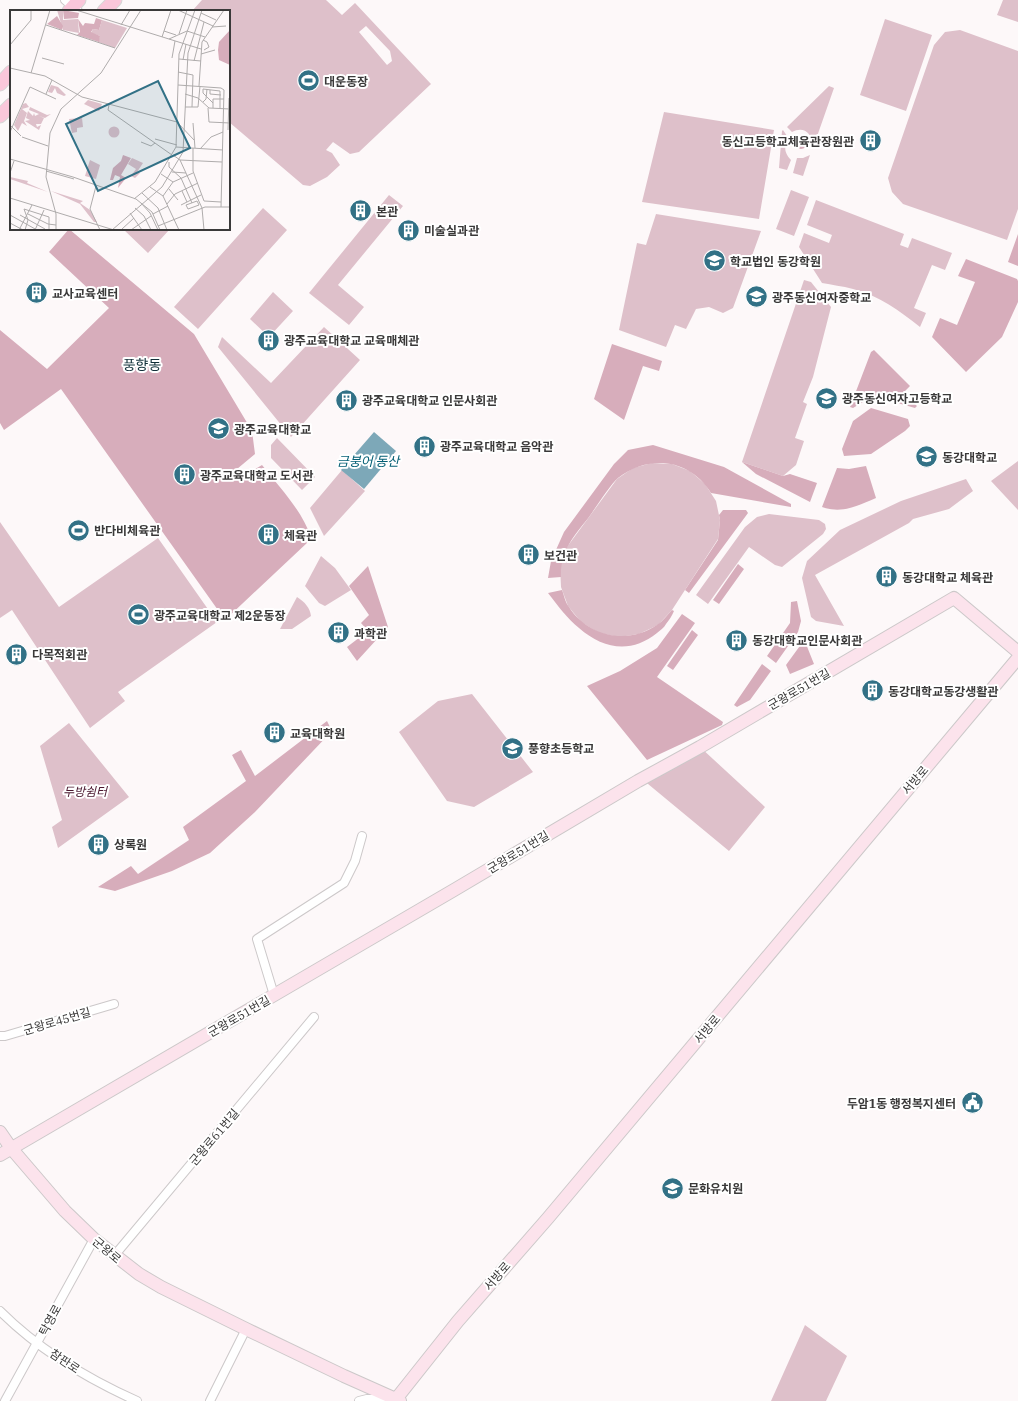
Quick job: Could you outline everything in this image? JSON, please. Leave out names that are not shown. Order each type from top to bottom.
[{"type":"main road","points":[[105,10],[115,0]]},
{"type":"main road","points":[[0,84],[10,73]]},
{"type":"main road","points":[[0,116],[10,106]]},
{"type":"main road","name":"군왕로51번길","points":[[0,1155],[631,785],[700,747],[954,598],[1018,652]]},
{"type":"main road","name":"서방로","points":[[398,1400],[458,1321],[548,1218],[1018,658]]},
{"type":"main road","name":"군왕로","points":[[0,1132],[65,1211],[94,1240],[138,1274],[246,1329],[337,1373],[398,1400]]},
{"type":"street","points":[[274,995],[257,939],[344,883],[355,861],[362,836]]},
{"type":"street","name":"군왕로45번길","points":[[0,1036],[5,1036],[114,1004]]},
{"type":"street","name":"군왕로61번길","points":[[114,1256],[314,1017]]},
{"type":"street","name":"탁영로","points":[[5,1401],[94,1240]]},
{"type":"street","name":"참판로","points":[[0,1311],[37,1343],[83,1373],[111,1389],[137,1401]]},
{"type":"street","points":[[210,1401],[246,1329]]},
{"type":"street","points":[[359,1401],[367,1399],[398,1400]]},
{"type":"green space","name":"대운동장","points":[[202,0],[326,0],[342,15],[355,3],[431,84],[359,152],[350,154],[333,142],[326,150],[332,153],[340,165],[327,177],[310,186],[303,185],[230,123],[230,10],[193,10]],"holes":[[[366,26],[390,51],[392,61],[387,65],[359,32]]]},
{"type":"green space","points":[[1003,0],[1018,0],[1018,22],[997,15]]},
{"type":"green space","points":[[885,19],[932,35],[906,111],[860,95]]},
{"type":"green space","points":[[960,30],[1018,51],[1018,209],[1007,240],[903,204],[892,192],[888,178],[934,45],[945,32]]},
{"type":"green space","points":[[829,86],[834,88],[814,145],[809,134],[803,130],[796,130],[792,132],[787,127]]},
{"type":"green space","points":[[664,112],[774,130],[759,219],[642,202]]},
{"type":"green space","points":[[783,130],[787,136],[785,146],[786,151],[791,160],[787,170],[779,168]]},
{"type":"green space","points":[[810,155],[803,176],[793,173],[797,158],[803,158]]},
{"type":"green space","points":[[791,190],[809,197],[794,236],[776,229]]},
{"type":"green space","points":[[389,195],[403,206],[338,285],[364,307],[349,325],[309,293]]},
{"type":"green space","points":[[816,200],[904,234],[900,245],[908,248],[912,238],[952,253],[945,270],[932,265],[914,308],[926,313],[920,327],[880,299],[849,288],[822,283],[799,247],[804,233],[829,243],[832,235],[807,225]]},
{"type":"green space","points":[[263,208],[287,230],[198,329],[174,307]]},
{"type":"green space","points":[[656,214],[761,231],[733,308],[723,313],[709,307],[696,309],[686,329],[675,325],[666,347],[619,330],[637,243],[646,245]]},
{"type":"green space","points":[[124,230],[169,230],[148,253]]},
{"type":"green space","points":[[804,280],[811,282],[831,307],[813,377],[803,402],[807,404],[795,438],[804,441],[796,465],[783,476],[742,462]]},
{"type":"green space","points":[[273,292],[293,311],[269,337],[250,319]]},
{"type":"green space","points":[[324,327],[360,360],[291,437],[218,347],[222,337],[271,383]]},
{"type":"green space","points":[[277,438],[315,477],[302,490],[271,458],[271,445]]},
{"type":"green space","points":[[1018,461],[1018,510],[991,481]]},
{"type":"green space","points":[[652,463],[672,464],[690,471],[705,484],[716,501],[720,520],[718,539],[672,610],[658,625],[639,634],[619,637],[599,633],[581,622],[568,606],[561,587],[560,566],[567,547],[617,479],[633,468]]},
{"type":"green space","points":[[342,470],[365,491],[324,536],[310,508]]},
{"type":"green space","points":[[966,479],[973,491],[949,509],[913,519],[909,523],[815,575],[844,626],[816,621],[811,617],[802,578],[807,561],[840,530],[901,501]]},
{"type":"green space","points":[[769,514],[819,520],[825,524],[826,529],[823,534],[782,567],[775,565],[749,547],[708,604],[696,595],[745,527],[757,517]]},
{"type":"green space","name":"광주교육대학교 제2운동장","points":[[0,522],[59,607],[158,538],[217,622],[118,692],[125,701],[90,728],[12,610],[0,618]]},
{"type":"green space","points":[[321,556],[335,568],[351,590],[325,606],[319,603],[305,586]]},
{"type":"green space","points":[[297,597],[307,605],[311,616],[292,629],[280,629]]},
{"type":"green space","points":[[472,694],[533,772],[474,807],[447,801],[399,732],[438,701]]},
{"type":"green space","name":"두방쉼터","points":[[69,723],[129,797],[58,848],[52,827],[62,820],[40,746]]},
{"type":"green space","points":[[700,747],[765,807],[729,851],[642,779]]},
{"type":"green space","points":[[805,1325],[847,1356],[826,1401],[771,1401]]},
{"type":"shaded area","points":[[803,137],[806,138],[806,148],[799,149],[796,148],[795,141],[796,138]]},
{"type":"shaded area","points":[[68,230],[70,230],[194,334],[252,431],[255,454],[237,469],[242,477],[262,465],[296,508],[307,527],[311,537],[308,542],[225,620],[61,389],[4,430],[0,423],[0,330],[47,369],[109,308],[49,252]]},
{"type":"shaded area","points":[[1018,234],[1018,266],[1008,262]]},
{"type":"shaded area","points":[[966,259],[1017,279],[1018,302],[1002,337],[966,372],[932,337],[940,318],[957,325],[975,282],[958,276]]},
{"type":"shaded area","points":[[612,344],[662,361],[659,371],[643,366],[624,420],[594,399]]},
{"type":"shaded area","points":[[874,350],[910,386],[903,393],[917,406],[915,408],[873,396],[853,408],[850,407],[871,352]]},
{"type":"shaded area","points":[[871,408],[908,419],[910,426],[871,454],[844,456],[842,449],[853,421]]},
{"type":"shaded area","points":[[653,445],[724,467],[791,504],[791,507],[711,493],[692,473],[681,467],[656,463],[643,465],[630,470],[615,481],[569,544],[563,559],[561,577],[548,578],[551,561],[564,532],[614,464],[628,450]]},
{"type":"shaded area","points":[[742,462],[783,476],[790,474],[817,483],[810,502],[756,474]]},
{"type":"shaded area","points":[[866,466],[876,498],[856,506],[843,509],[836,510],[822,507],[837,468],[849,469]]},
{"type":"shaded area","points":[[723,510],[746,510],[748,513],[689,593],[685,590],[718,540],[719,515]]},
{"type":"shaded area","points":[[738,564],[744,569],[719,604],[713,600]]},
{"type":"shaded area","points":[[368,566],[388,627],[357,661],[347,647],[368,631],[361,623],[369,615],[349,586]]},
{"type":"shaded area","points":[[562,590],[568,605],[577,617],[587,625],[609,635],[634,635],[646,631],[663,620],[672,610],[674,611],[664,627],[647,640],[627,646],[617,646],[598,641],[570,620],[548,593]]},
{"type":"shaded area","points":[[797,601],[801,621],[798,632],[776,663],[767,656],[790,623],[791,602]]},
{"type":"shaded area","points":[[682,614],[695,623],[657,677],[723,722],[722,725],[647,760],[587,686],[620,671],[657,648]]},
{"type":"shaded area","points":[[692,630],[698,635],[673,670],[667,666]]},
{"type":"shaded area","points":[[802,643],[806,644],[814,664],[790,674],[786,665]]},
{"type":"shaded area","points":[[762,664],[771,671],[750,700],[737,707],[734,705]]},
{"type":"shaded area","points":[[327,721],[332,731],[255,812],[210,853],[172,871],[115,891],[98,887],[131,866],[138,874],[189,840],[183,827],[246,781],[232,755],[241,750],[255,776]]},
{"type":"water","name":"금붕어 동산","points":[[374,432],[396,451],[364,489],[341,470]]},
{"type":"place","name":"대운동장","points":[[308,81]]},
{"type":"place","name":"동신고등학교체육관장원관","points":[[870,141]]},
{"type":"place","name":"본관","points":[[361,211]]},
{"type":"place","name":"미술실과관","points":[[409,230]]},
{"type":"place","name":"학교법인 동강학원","points":[[715,261]]},
{"type":"place","name":"교사교육센터","points":[[36,293]]},
{"type":"place","name":"광주동신여자중학교","points":[[756,297]]},
{"type":"place","name":"광주교육대학교 교육매체관","points":[[268,340]]},
{"type":"place","name":"광주동신여자고등학교","points":[[826,398]]},
{"type":"place","name":"광주교육대학교 인문사회관","points":[[346,400]]},
{"type":"place","name":"광주교육대학교","points":[[219,429]]},
{"type":"place","name":"광주교육대학교 음악관","points":[[425,446]]},
{"type":"place","name":"동강대학교","points":[[926,457]]},
{"type":"place","name":"광주교육대학교 도서관","points":[[184,475]]},
{"type":"place","name":"반다비체육관","points":[[79,530]]},
{"type":"place","name":"체육관","points":[[268,535]]},
{"type":"place","name":"보건관","points":[[529,555]]},
{"type":"place","name":"동강대학교 체육관","points":[[886,577]]},
{"type":"place","name":"광주교육대학교 제2운동장","points":[[138,615]]},
{"type":"place","name":"과학관","points":[[338,633]]},
{"type":"place","name":"동강대학교인문사회관","points":[[736,640]]},
{"type":"place","name":"다목적회관","points":[[17,654]]},
{"type":"place","name":"동강대학교동강생활관","points":[[873,691]]},
{"type":"place","name":"교육대학원","points":[[275,733]]},
{"type":"place","name":"풍향초등학교","points":[[512,748]]},
{"type":"place","name":"상록원","points":[[98,844]]},
{"type":"place","name":"두암1동 행정복지센터","points":[[972,1103]]},
{"type":"place","name":"문화유치원","points":[[672,1188]]},
{"type":"district","name":"풍향동","points":[[142,365]]}]
